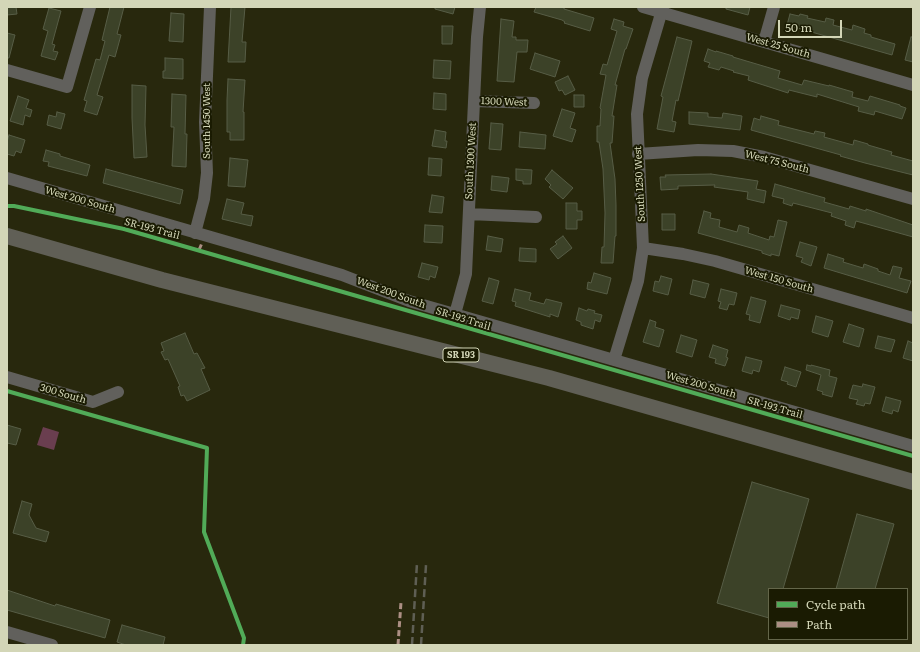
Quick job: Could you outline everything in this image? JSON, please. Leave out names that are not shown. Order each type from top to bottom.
[{"type":"main road","name":"SR 193","points":[[7,236],[170,282],[549,378],[913,482]]},
{"type":"street","points":[[7,71],[67,87],[90,7]]},
{"type":"street","name":"South 1450 West","points":[[195,233],[204,199],[207,173],[205,122],[210,7]]},
{"type":"street","name":"South 1300 West","points":[[455,314],[466,274],[477,37],[480,7]]},
{"type":"street","name":"West 25 South","points":[[643,7],[662,10],[764,42],[913,84]]},
{"type":"street","points":[[764,42],[774,7]]},
{"type":"street","name":"South 1250 West","points":[[614,360],[638,281],[643,248],[637,114],[642,78],[662,10]]},
{"type":"street","name":"1300 West","points":[[474,101],[534,103]]},
{"type":"street","name":"West 75 South","points":[[638,154],[698,150],[733,151],[764,157],[913,199]]},
{"type":"street","name":"West 200 South","points":[[7,178],[342,275],[409,301],[913,446]]},
{"type":"street","points":[[468,214],[536,217]]},
{"type":"street","name":"West 150 South","points":[[643,248],[683,254],[715,261],[913,318]]},
{"type":"street","name":"300 South","points":[[7,377],[93,402],[118,392]]},
{"type":"street","points":[[7,632],[52,645]]},
{"type":"shaded area","points":[[43,427],[59,432],[54,450],[37,445]]},
{"type":"building","points":[[7,7],[16,7],[17,14],[7,15]]},
{"type":"building","points":[[110,7],[124,7],[117,34],[121,35],[115,57],[109,55],[97,95],[103,97],[97,115],[84,111],[87,101],[84,100],[96,59],[100,60],[105,41],[102,40]]},
{"type":"building","points":[[231,7],[245,7],[242,42],[246,42],[245,62],[228,62]]},
{"type":"building","points":[[435,7],[455,7],[453,14],[435,9]]},
{"type":"building","points":[[536,7],[564,7],[564,9],[594,18],[590,31],[564,23],[565,22],[562,20],[534,12]]},
{"type":"building","points":[[726,7],[750,7],[748,15],[726,9]]},
{"type":"building","points":[[49,8],[61,11],[52,44],[55,45],[53,51],[58,52],[55,60],[41,56],[48,31],[43,29]]},
{"type":"building","points":[[171,13],[184,14],[183,42],[169,41]]},
{"type":"building","points":[[790,14],[799,16],[800,14],[808,16],[807,18],[825,22],[826,18],[834,20],[833,25],[852,30],[853,25],[865,29],[864,33],[871,35],[871,37],[895,44],[892,55],[787,25]]},
{"type":"building","points":[[501,19],[514,21],[512,37],[516,37],[516,40],[528,40],[527,52],[517,52],[514,82],[497,81]]},
{"type":"building","points":[[614,19],[624,22],[623,26],[633,29],[625,49],[615,85],[617,85],[612,116],[614,116],[612,143],[610,143],[615,179],[616,205],[616,236],[613,263],[601,263],[602,247],[604,247],[605,213],[603,169],[599,142],[597,142],[597,126],[600,126],[600,108],[606,75],[600,74],[603,64],[607,65],[617,31],[611,29]]},
{"type":"building","points":[[442,26],[453,26],[452,44],[442,44]]},
{"type":"building","points":[[7,33],[15,35],[9,58],[7,58]]},
{"type":"building","points":[[677,37],[692,41],[678,101],[676,100],[672,121],[676,122],[674,132],[657,129],[663,97],[661,96]]},
{"type":"building","points":[[911,37],[913,37],[913,62],[905,60]]},
{"type":"building","points":[[708,49],[780,71],[778,78],[802,85],[804,80],[829,85],[853,92],[852,97],[868,101],[870,96],[906,108],[902,119],[875,111],[874,115],[858,111],[859,107],[817,94],[817,97],[789,90],[788,93],[748,80],[749,76],[733,72],[734,71],[721,67],[719,70],[708,67],[710,63],[704,61]]},
{"type":"building","points":[[535,53],[560,61],[555,77],[530,69]]},
{"type":"building","points":[[165,58],[183,59],[183,79],[163,78],[163,71],[165,71]]},
{"type":"building","points":[[434,60],[451,61],[450,79],[433,78]]},
{"type":"building","points":[[568,76],[575,90],[565,95],[562,90],[559,91],[555,82]]},
{"type":"building","points":[[228,79],[245,80],[243,112],[244,140],[230,140],[230,132],[227,132]]},
{"type":"building","points":[[132,85],[146,86],[145,125],[147,157],[134,158]]},
{"type":"building","points":[[434,93],[446,94],[446,110],[433,109]]},
{"type":"building","points":[[172,94],[186,95],[186,167],[172,166],[174,127],[171,127]]},
{"type":"building","points":[[574,95],[584,95],[584,107],[574,107]]},
{"type":"building","points":[[18,96],[29,100],[26,108],[32,110],[30,117],[25,115],[23,125],[10,121]]},
{"type":"building","points":[[562,109],[575,113],[570,128],[576,130],[572,142],[553,136]]},
{"type":"building","points":[[57,112],[65,114],[61,129],[47,125],[49,115],[56,117]]},
{"type":"building","points":[[689,112],[708,113],[708,117],[722,118],[723,113],[742,116],[740,130],[689,124]]},
{"type":"building","points":[[761,116],[779,121],[778,125],[814,134],[815,131],[825,133],[824,137],[853,145],[854,140],[892,152],[891,155],[913,161],[913,175],[865,163],[751,130],[754,118],[760,120]]},
{"type":"building","points":[[491,123],[503,124],[501,150],[489,149]]},
{"type":"building","points":[[435,130],[446,132],[446,148],[432,146]]},
{"type":"building","points":[[520,132],[546,135],[545,149],[519,147]]},
{"type":"building","points":[[9,135],[25,140],[21,153],[16,151],[14,156],[7,154],[7,142]]},
{"type":"building","points":[[46,150],[90,165],[87,176],[48,166],[49,162],[43,161]]},
{"type":"building","points":[[230,158],[248,160],[245,187],[228,186]]},
{"type":"building","points":[[429,158],[442,159],[441,176],[428,175]]},
{"type":"building","points":[[106,169],[183,190],[180,204],[103,183]]},
{"type":"building","points":[[516,169],[532,170],[531,184],[523,184],[523,181],[516,180]]},
{"type":"building","points":[[552,170],[573,188],[563,199],[549,187],[551,185],[545,179]]},
{"type":"building","points":[[711,174],[758,181],[756,189],[766,191],[764,203],[747,199],[748,192],[714,187],[715,185],[678,186],[678,189],[661,190],[660,177],[666,177],[665,175]]},
{"type":"building","points":[[492,176],[509,178],[507,192],[491,190]]},
{"type":"building","points":[[775,184],[825,198],[824,202],[849,209],[850,206],[866,211],[866,209],[913,225],[913,237],[856,221],[854,228],[845,225],[846,221],[831,216],[832,213],[793,203],[792,206],[783,203],[784,199],[772,196]]},
{"type":"building","points":[[432,195],[444,197],[442,213],[429,212]]},
{"type":"building","points":[[227,199],[244,203],[241,214],[253,216],[251,226],[222,219]]},
{"type":"building","points":[[566,203],[577,203],[577,211],[582,211],[582,220],[577,220],[577,229],[566,229]]},
{"type":"building","points":[[704,211],[711,213],[710,218],[720,220],[719,227],[737,232],[739,225],[749,228],[748,233],[769,240],[770,236],[774,237],[778,220],[787,222],[779,256],[771,254],[771,256],[762,253],[762,251],[698,233]]},
{"type":"building","points":[[662,214],[675,214],[675,230],[662,230]]},
{"type":"building","points":[[425,225],[443,226],[442,243],[424,242]]},
{"type":"building","points":[[488,236],[503,239],[501,252],[486,250]]},
{"type":"building","points":[[563,236],[572,248],[558,259],[550,249],[557,244],[555,242]]},
{"type":"building","points":[[800,242],[817,247],[811,266],[801,262],[803,258],[796,256]]},
{"type":"building","points":[[520,248],[536,249],[536,262],[519,261]]},
{"type":"building","points":[[828,254],[844,259],[843,262],[863,268],[864,264],[890,275],[893,266],[902,268],[899,278],[911,281],[907,293],[824,268]]},
{"type":"building","points":[[422,263],[438,267],[435,278],[430,276],[429,280],[418,277]]},
{"type":"building","points":[[594,273],[611,278],[607,294],[587,289],[588,282],[591,283]]},
{"type":"building","points":[[661,276],[672,279],[668,295],[653,291],[655,281],[659,282]]},
{"type":"building","points":[[489,278],[499,281],[493,304],[482,301]]},
{"type":"building","points":[[693,280],[709,284],[705,298],[690,294]]},
{"type":"building","points":[[515,289],[531,293],[529,300],[544,304],[546,299],[562,303],[558,317],[550,314],[550,317],[515,306],[516,302],[512,301]]},
{"type":"building","points":[[721,289],[737,293],[734,305],[729,304],[727,310],[719,308],[721,302],[718,301]]},
{"type":"building","points":[[751,297],[766,301],[760,323],[749,320],[750,315],[746,314]]},
{"type":"building","points":[[781,305],[800,310],[798,319],[791,317],[790,320],[778,316]]},
{"type":"building","points":[[579,308],[587,311],[588,309],[595,311],[594,313],[602,315],[600,322],[595,320],[593,329],[581,325],[581,322],[576,320]]},
{"type":"building","points":[[816,316],[833,321],[828,337],[812,332]]},
{"type":"building","points":[[650,320],[656,322],[655,327],[664,330],[659,347],[643,342]]},
{"type":"building","points":[[849,324],[864,329],[859,347],[843,342]]},
{"type":"building","points":[[185,333],[194,354],[197,353],[205,368],[201,369],[210,390],[187,401],[184,395],[181,396],[178,387],[180,386],[168,359],[165,360],[161,352],[164,351],[161,343]]},
{"type":"building","points":[[681,335],[697,340],[692,357],[676,352]]},
{"type":"building","points":[[878,336],[895,340],[891,352],[875,348]]},
{"type":"building","points":[[908,341],[913,343],[913,361],[903,358]]},
{"type":"building","points":[[713,345],[728,350],[726,357],[728,358],[725,366],[715,363],[716,359],[709,357]]},
{"type":"building","points":[[746,357],[762,361],[759,372],[753,370],[752,374],[742,371]]},
{"type":"building","points":[[807,365],[830,370],[829,376],[837,378],[832,397],[822,394],[823,392],[817,390],[821,375],[806,370]]},
{"type":"building","points":[[785,367],[801,372],[796,387],[781,380]]},
{"type":"building","points":[[863,384],[875,387],[870,404],[865,403],[864,406],[856,404],[858,400],[849,398],[853,385],[862,387]]},
{"type":"building","points":[[886,397],[901,401],[898,412],[893,410],[892,414],[882,411]]},
{"type":"building","points":[[7,425],[21,429],[16,445],[7,443]]},
{"type":"building","points":[[752,482],[809,499],[783,588],[768,588],[768,618],[717,603]]},
{"type":"building","points":[[22,501],[32,504],[29,515],[36,528],[49,532],[46,542],[13,533]]},
{"type":"building","points":[[857,514],[894,524],[875,588],[836,588]]},
{"type":"building","points":[[7,590],[55,606],[56,604],[110,620],[105,638],[7,610]]},
{"type":"building","points":[[122,625],[165,637],[163,645],[126,645],[117,642]]},
{"type":"railway","points":[[412,645],[417,563]]},
{"type":"railway","points":[[421,645],[426,565]]},
{"type":"marked path","points":[[199,250],[202,243]]},
{"type":"marked path","points":[[398,645],[401,602]]},
{"type":"cycle path","name":"SR-193 Trail","points":[[7,206],[14,206],[124,229],[913,456]]},
{"type":"cycle path","points":[[7,391],[207,448],[204,532],[244,638],[243,645]]}]
